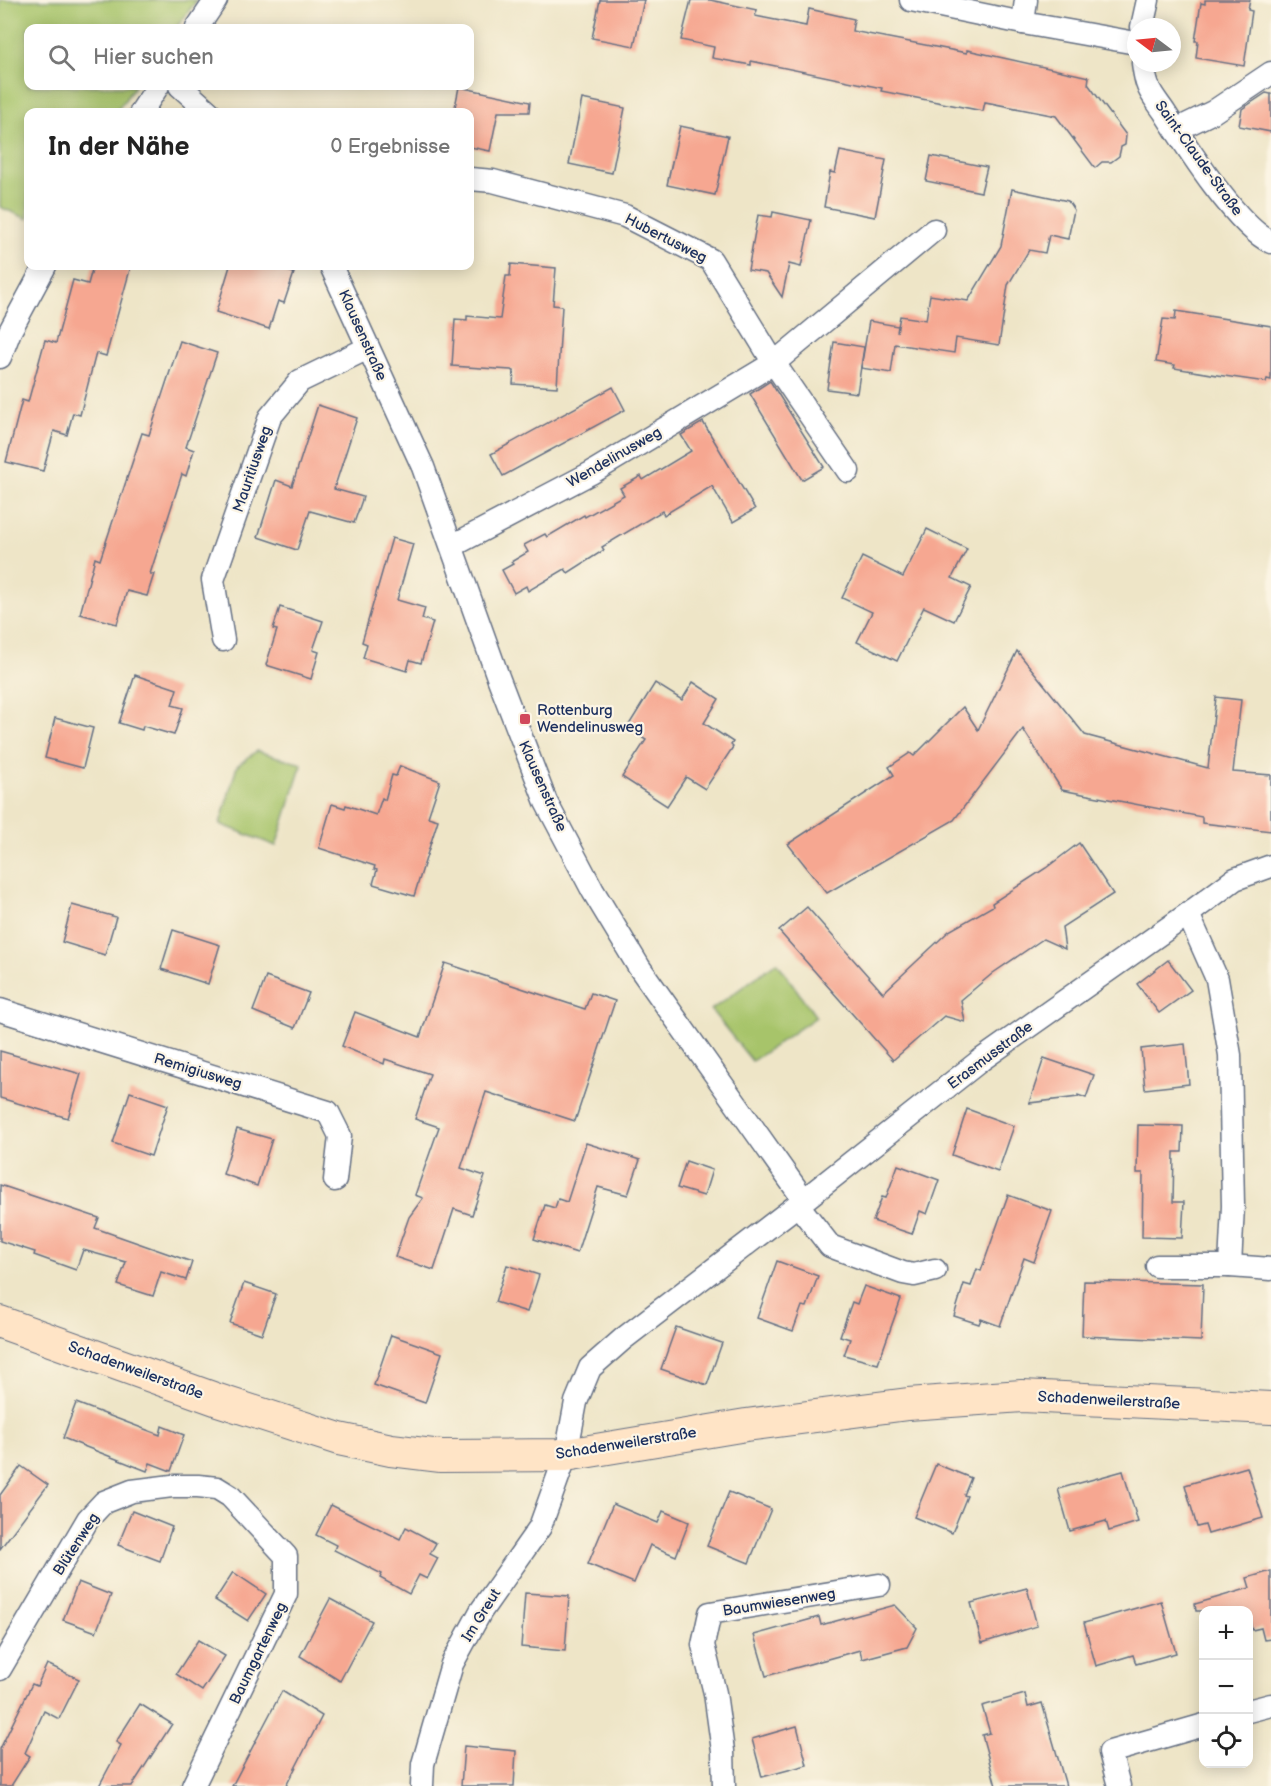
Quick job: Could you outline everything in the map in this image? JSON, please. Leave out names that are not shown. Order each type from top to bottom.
[{"type":"street","points":[[200,24],[216,0]]},
{"type":"street","points":[[911,0],[1127,41]]},
{"type":"street","points":[[1023,23],[1026,0]]},
{"type":"street","points":[[1144,18],[1148,0]]},
{"type":"street","name":"Saint-Claude-Straße","points":[[1145,72],[1148,86],[1176,130],[1245,222],[1260,237],[1271,242]]},
{"type":"street","points":[[1176,130],[1213,112],[1271,73]]},
{"type":"street","points":[[144,108],[155,90]]},
{"type":"street","points":[[184,90],[204,108]]},
{"type":"street","name":"Hubertusweg","points":[[474,179],[493,181],[625,216],[711,260],[774,363]]},
{"type":"street","name":"Wendelinusweg","points":[[452,546],[591,473],[774,363],[934,230]]},
{"type":"street","points":[[0,357],[10,331],[43,270]]},
{"type":"street","name":"Klausenstraße","points":[[333,270],[423,467],[498,677],[546,802],[593,891],[639,968],[801,1202]]},
{"type":"street","name":"Mauritiusweg","points":[[223,640],[213,580],[270,417],[300,381],[368,348]]},
{"type":"street","points":[[774,363],[848,471]]},
{"type":"street","name":"Erasmusstraße","points":[[566,1455],[576,1402],[590,1368],[623,1339],[981,1060],[1235,879],[1271,866]]},
{"type":"street","points":[[1188,914],[1217,979],[1230,1055],[1233,1206],[1230,1266]]},
{"type":"street","name":"Remigiusweg","points":[[0,1010],[328,1112],[340,1136],[335,1180]]},
{"type":"street","points":[[801,1202],[824,1239],[837,1250],[903,1273],[914,1275],[935,1270]]},
{"type":"street","points":[[1157,1266],[1230,1266],[1271,1269]]},
{"type":"street","name":"Schadenweilerstraße","points":[[0,1322],[218,1400],[339,1439],[441,1456],[566,1455],[746,1425],[908,1404],[1011,1396],[1271,1408]]},
{"type":"street","name":"Im Greut","points":[[422,1786],[423,1764],[452,1664],[482,1611],[540,1527],[566,1455]]},
{"type":"street","name":"Blütenweg","points":[[0,1669],[88,1519],[104,1502],[132,1491],[172,1486],[198,1486]]},
{"type":"street","name":"Baumgartenweg","points":[[193,1786],[286,1594],[286,1556],[230,1496],[217,1488],[198,1486]]},
{"type":"street","name":"Baumwiesenweg","points":[[724,1786],[723,1751],[715,1694],[703,1645],[710,1613],[879,1585]]},
{"type":"street","points":[[1253,1710],[1271,1705]]},
{"type":"street","points":[[1119,1786],[1110,1752],[1199,1726]]},
{"type":"green space","points":[[0,0],[197,0],[179,24],[24,24],[24,90],[132,90],[119,108],[24,108],[24,217],[0,207]]},
{"type":"green space","points":[[257,751],[302,764],[276,846],[220,824],[237,766]]},
{"type":"green space","points":[[777,962],[816,1017],[752,1061],[711,1010]]},
{"type":"building","points":[[600,0],[644,0],[634,46],[592,38]]},
{"type":"building","points":[[691,0],[710,0],[757,10],[755,16],[806,26],[809,9],[854,19],[852,31],[967,53],[967,50],[1089,77],[1088,84],[1126,135],[1125,145],[1121,147],[1119,156],[1111,162],[1102,162],[1095,168],[1056,116],[985,102],[983,111],[881,91],[882,88],[751,61],[751,65],[712,58],[714,47],[681,40]]},
{"type":"building","points":[[1205,0],[1250,0],[1248,10],[1252,11],[1244,66],[1196,58],[1198,41],[1195,41],[1201,3],[1205,4]]},
{"type":"building","points":[[458,90],[473,90],[530,102],[529,112],[498,112],[490,151],[474,148],[474,108],[455,108]]},
{"type":"building","points":[[1266,93],[1271,94],[1271,132],[1239,126],[1242,109]]},
{"type":"building","points":[[582,99],[625,108],[612,173],[569,164]]},
{"type":"building","points":[[680,126],[728,136],[715,195],[667,185]]},
{"type":"building","points":[[840,151],[886,160],[875,217],[824,207],[830,172],[835,173]]},
{"type":"building","points":[[931,156],[987,167],[981,192],[926,181]]},
{"type":"building","points":[[1012,189],[1068,201],[1074,210],[1068,239],[1049,235],[1045,253],[1029,250],[1008,285],[999,345],[956,338],[954,353],[895,344],[891,373],[861,368],[869,321],[898,326],[897,332],[900,316],[926,320],[930,295],[968,301],[1001,246]]},
{"type":"building","points":[[773,212],[811,220],[801,267],[789,264],[782,297],[766,273],[748,270],[758,215],[772,217]]},
{"type":"building","points":[[511,264],[556,268],[553,305],[562,306],[557,387],[513,384],[514,371],[511,370],[452,366],[455,319],[467,320],[467,316],[500,319],[506,276],[510,276]]},
{"type":"building","points":[[92,270],[130,270],[106,356],[96,353],[80,415],[73,413],[67,435],[54,431],[43,471],[6,462],[22,400],[28,402],[45,340],[56,343],[73,280],[88,284]]},
{"type":"building","points":[[229,270],[285,270],[294,273],[284,303],[278,301],[269,329],[216,312]]},
{"type":"building","points":[[1176,311],[1271,326],[1271,380],[1267,379],[1266,382],[1217,375],[1174,368],[1175,365],[1156,362],[1163,319],[1175,320]]},
{"type":"building","points":[[180,341],[217,353],[186,447],[194,450],[186,476],[182,474],[150,574],[154,574],[147,596],[127,591],[117,624],[80,614],[95,558],[100,560],[142,433],[149,435]]},
{"type":"building","points":[[834,342],[864,347],[857,393],[827,389]]},
{"type":"building","points":[[770,381],[824,467],[802,480],[750,394]]},
{"type":"building","points":[[613,387],[625,410],[503,476],[491,454]]},
{"type":"building","points":[[318,405],[357,418],[334,489],[363,497],[354,523],[310,511],[297,550],[258,537],[276,480],[292,486]]},
{"type":"building","points":[[703,422],[755,509],[733,522],[712,486],[664,515],[662,511],[602,547],[604,550],[568,573],[565,569],[528,591],[526,586],[514,593],[502,570],[528,552],[524,545],[545,534],[547,537],[584,515],[585,517],[624,495],[620,488],[641,476],[643,480],[691,451],[681,435]]},
{"type":"building","points":[[927,529],[967,549],[952,578],[971,587],[954,621],[924,607],[897,661],[857,642],[872,612],[842,598],[862,557],[903,577]]},
{"type":"building","points":[[392,538],[413,544],[397,600],[425,608],[422,619],[433,622],[421,663],[410,660],[407,671],[363,658],[367,644],[362,642]]},
{"type":"building","points":[[280,607],[323,621],[313,650],[319,652],[311,679],[266,665],[277,630],[273,629]]},
{"type":"building","points":[[1017,651],[1085,735],[1208,768],[1216,697],[1241,700],[1233,772],[1271,775],[1271,831],[1202,823],[1202,817],[1062,790],[1023,729],[954,820],[827,893],[788,844],[894,775],[889,767],[910,753],[914,756],[963,707],[978,730]]},
{"type":"building","points":[[135,675],[177,689],[172,705],[183,708],[174,735],[143,726],[142,730],[119,723]]},
{"type":"building","points":[[693,682],[719,699],[704,723],[733,742],[731,745],[733,747],[705,789],[686,777],[667,806],[622,777],[646,740],[627,728],[655,683],[682,700]]},
{"type":"building","points":[[55,718],[93,728],[83,768],[45,758]]},
{"type":"building","points":[[400,766],[440,781],[428,817],[438,820],[414,896],[373,884],[377,870],[374,869],[375,866],[319,848],[332,804],[345,808],[346,805],[376,815],[382,798],[385,800],[392,775],[396,776]]},
{"type":"building","points":[[1079,843],[1113,894],[1062,927],[1065,949],[1043,939],[993,973],[961,1000],[965,1022],[944,1016],[893,1060],[779,931],[807,907],[883,993],[949,931],[993,906],[992,903],[1046,868]]},
{"type":"building","points":[[72,905],[116,917],[105,955],[62,942]]},
{"type":"building","points":[[173,930],[220,945],[208,984],[161,969]]},
{"type":"building","points":[[1168,960],[1191,990],[1159,1013],[1137,984]]},
{"type":"building","points":[[445,963],[585,1009],[591,993],[615,1001],[575,1121],[486,1092],[461,1168],[485,1176],[472,1215],[454,1209],[434,1270],[395,1257],[409,1217],[423,1198],[415,1195],[439,1127],[415,1119],[430,1074],[385,1059],[384,1064],[342,1046],[355,1012],[420,1037]]},
{"type":"building","points":[[266,977],[309,993],[295,1028],[253,1011]]},
{"type":"building","points":[[1185,1044],[1189,1084],[1145,1089],[1141,1049]]},
{"type":"building","points":[[0,1051],[81,1074],[68,1118],[0,1098]]},
{"type":"building","points":[[1044,1058],[1094,1075],[1086,1098],[1078,1095],[1078,1097],[1029,1103]]},
{"type":"building","points":[[130,1092],[168,1105],[151,1156],[113,1143]]},
{"type":"building","points":[[967,1109],[1014,1126],[998,1172],[952,1155]]},
{"type":"building","points":[[1138,1125],[1183,1126],[1182,1152],[1174,1152],[1173,1202],[1184,1202],[1182,1238],[1142,1237],[1143,1173],[1137,1173]]},
{"type":"building","points":[[237,1129],[272,1139],[257,1186],[223,1174]]},
{"type":"building","points":[[586,1143],[640,1160],[628,1195],[598,1187],[577,1253],[534,1239],[545,1205],[555,1208],[558,1199],[567,1202]]},
{"type":"building","points":[[686,1161],[712,1170],[704,1196],[677,1188]]},
{"type":"building","points":[[898,1165],[939,1180],[927,1214],[920,1211],[912,1234],[873,1221],[882,1197],[886,1198]]},
{"type":"building","points":[[0,1185],[99,1218],[95,1228],[192,1262],[186,1280],[161,1272],[153,1296],[118,1285],[126,1262],[83,1250],[76,1270],[34,1255],[35,1252],[0,1241]]},
{"type":"building","points":[[1008,1195],[1052,1211],[1034,1262],[1024,1258],[1000,1326],[981,1319],[979,1324],[954,1316],[964,1284],[971,1286],[977,1269],[981,1271]]},
{"type":"building","points":[[777,1261],[818,1276],[807,1307],[802,1306],[793,1331],[757,1318]]},
{"type":"building","points":[[507,1265],[539,1275],[527,1312],[495,1302]]},
{"type":"building","points":[[1084,1281],[1203,1284],[1201,1341],[1082,1336]]},
{"type":"building","points":[[244,1283],[276,1294],[262,1334],[230,1323]]},
{"type":"building","points":[[864,1286],[901,1299],[878,1364],[844,1355],[850,1339],[840,1336],[852,1302],[857,1304]]},
{"type":"building","points":[[676,1327],[722,1343],[707,1385],[661,1369]]},
{"type":"building","points":[[391,1335],[442,1353],[425,1403],[374,1385]]},
{"type":"building","points":[[76,1403],[160,1435],[162,1426],[184,1435],[171,1471],[150,1463],[147,1471],[63,1438]]},
{"type":"building","points":[[936,1464],[971,1478],[964,1495],[967,1496],[952,1533],[914,1517]]},
{"type":"building","points":[[21,1466],[48,1485],[0,1549],[0,1495]]},
{"type":"building","points":[[1247,1467],[1263,1518],[1208,1534],[1205,1525],[1197,1527],[1185,1485]]},
{"type":"building","points":[[1123,1471],[1138,1522],[1109,1531],[1106,1521],[1070,1531],[1058,1489]]},
{"type":"building","points":[[729,1492],[771,1509],[749,1563],[707,1546]]},
{"type":"building","points":[[613,1504],[658,1523],[663,1511],[689,1522],[676,1556],[650,1545],[634,1583],[588,1564]]},
{"type":"building","points":[[331,1505],[400,1539],[406,1527],[436,1543],[430,1554],[438,1558],[427,1579],[419,1575],[409,1594],[380,1578],[382,1574],[334,1550],[336,1545],[316,1535]]},
{"type":"building","points":[[132,1511],[172,1527],[160,1561],[118,1545]]},
{"type":"building","points":[[1271,1571],[1271,1639],[1264,1640],[1261,1628],[1253,1630],[1253,1606],[1199,1606],[1199,1611],[1196,1611],[1195,1604],[1250,1588],[1247,1578]]},
{"type":"building","points":[[233,1572],[266,1594],[248,1621],[215,1600]]},
{"type":"building","points":[[78,1582],[111,1595],[96,1632],[63,1620]]},
{"type":"building","points":[[1027,1588],[1037,1626],[982,1643],[971,1603]]},
{"type":"building","points":[[525,1593],[569,1596],[565,1651],[521,1647]]},
{"type":"building","points":[[330,1599],[372,1621],[340,1681],[300,1656]]},
{"type":"building","points":[[1161,1601],[1176,1653],[1136,1664],[1133,1655],[1096,1666],[1084,1623]]},
{"type":"building","points":[[895,1605],[917,1628],[907,1647],[862,1659],[860,1650],[766,1676],[754,1635],[819,1617],[821,1625]]},
{"type":"building","points":[[198,1640],[225,1656],[202,1691],[176,1674]]},
{"type":"building","points":[[47,1664],[79,1679],[59,1719],[44,1711],[25,1753],[30,1756],[11,1786],[0,1786],[0,1749],[32,1684],[37,1686]]},
{"type":"building","points":[[282,1691],[322,1716],[286,1786],[232,1786]]},
{"type":"building","points":[[1025,1694],[1028,1707],[1042,1703],[1066,1786],[996,1786],[982,1735],[990,1733],[982,1706]]},
{"type":"building","points":[[140,1704],[172,1724],[132,1786],[99,1786],[121,1745],[116,1742]]},
{"type":"building","points":[[797,1726],[807,1765],[762,1777],[752,1739]]},
{"type":"building","points":[[464,1746],[516,1751],[514,1786],[461,1786]]},
{"type":"place","name":"Rottenburg Wendelinusweg","points":[[525,719]]}]
